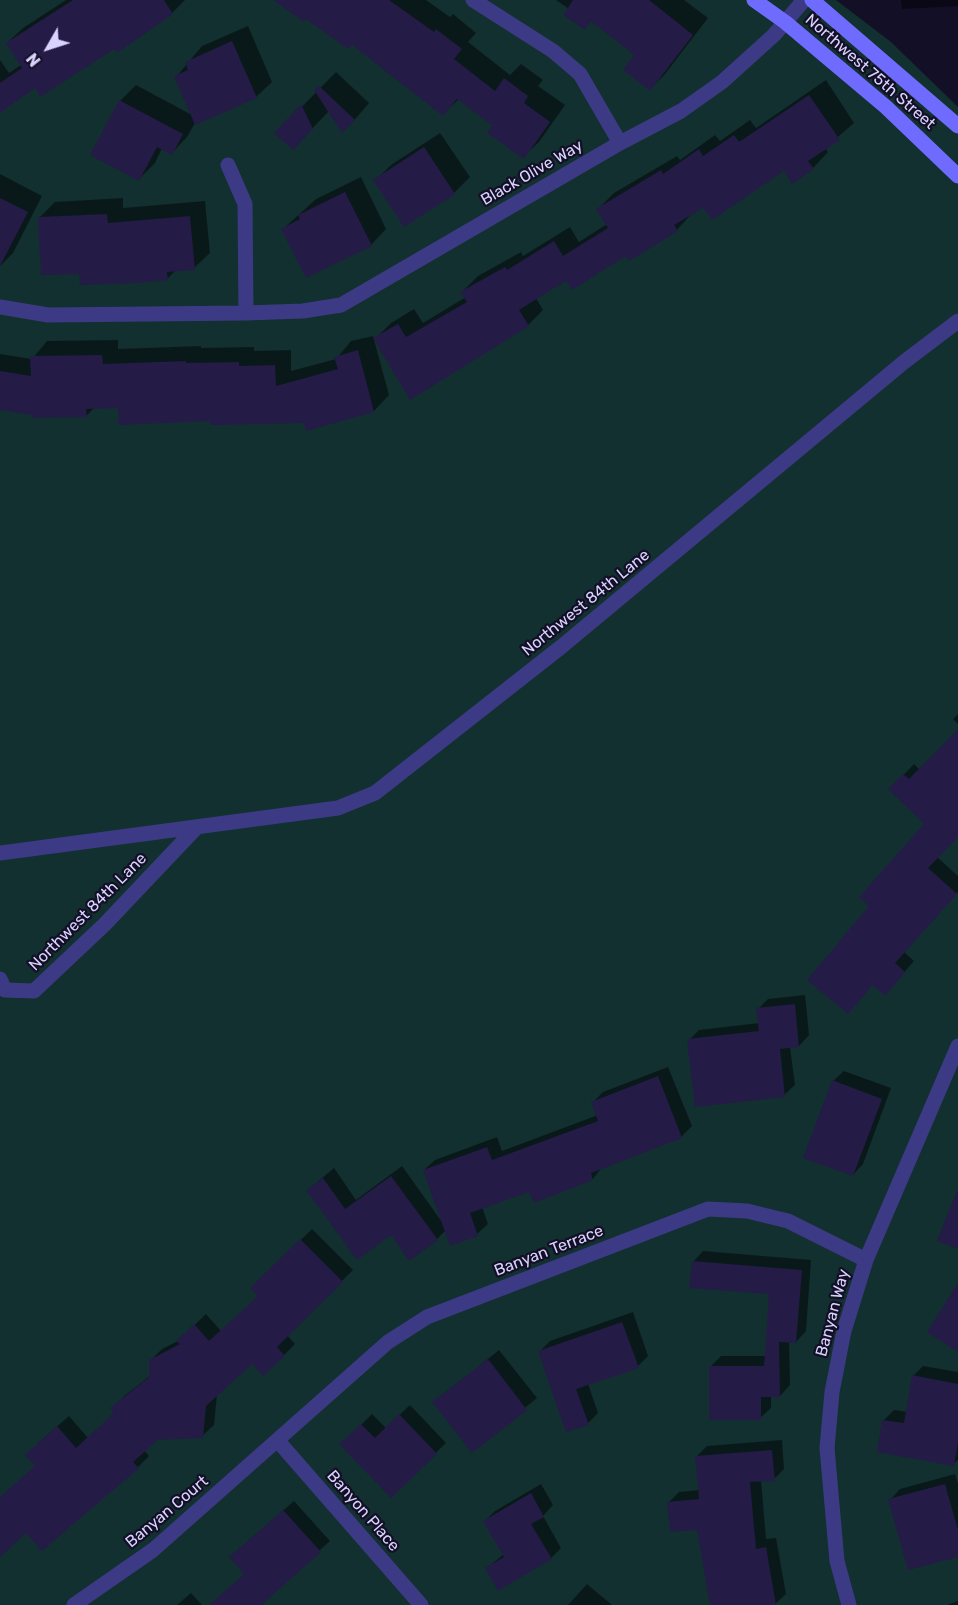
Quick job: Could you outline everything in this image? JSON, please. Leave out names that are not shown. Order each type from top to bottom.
[{"type":"street","points":[[472,0],[553,51],[580,74],[620,142]]},
{"type":"street","name":"Northwest 75th Street","points":[[754,0],[785,22],[886,107],[958,176]]},
{"type":"street","name":"Black Olive Way","points":[[0,307],[48,315],[246,314],[303,311],[342,304],[620,142],[681,111],[722,82],[785,22],[804,0]]},
{"type":"street","name":"Northwest 75th Street","points":[[812,0],[958,126]]},
{"type":"street","points":[[228,165],[245,204],[246,314]]},
{"type":"street","name":"Northwest 84th Lane","points":[[0,853],[338,808],[375,793],[570,640],[904,362],[958,321]]},
{"type":"street","name":"Northwest 84th Lane","points":[[0,979],[5,990],[34,991],[105,924],[196,828]]},
{"type":"street","name":"Banyan Way","points":[[849,1605],[837,1561],[827,1448],[832,1392],[844,1330],[866,1260],[958,1046]]},
{"type":"street","name":"Banyan Terrace","points":[[278,1441],[388,1342],[427,1317],[708,1209],[747,1211],[788,1221],[866,1260]]},
{"type":"street","name":"Banyan Court","points":[[74,1605],[153,1550],[278,1441]]},
{"type":"street","name":"Banyon Place","points":[[278,1441],[421,1605]]},
{"type":"green space","points":[[0,0],[836,0],[891,42],[958,107],[958,1605],[0,1605]]},
{"type":"building","points":[[73,0],[164,0],[173,14],[117,53],[114,49],[40,97],[35,88],[0,113],[0,83],[22,68],[6,43]]},
{"type":"building","points":[[273,0],[389,0],[434,32],[436,29],[462,49],[454,59],[495,91],[504,78],[528,96],[524,103],[550,122],[524,159],[487,133],[492,125],[457,99],[443,116],[352,45],[348,49],[306,19],[304,22]]},
{"type":"building","points":[[573,0],[649,0],[693,35],[650,91],[623,70],[634,55],[591,21],[585,30],[563,15]]},
{"type":"building","points":[[232,41],[257,98],[195,125],[174,76],[188,70],[185,62]]},
{"type":"building","points":[[319,86],[355,120],[342,133],[314,90]]},
{"type":"building","points":[[809,95],[840,140],[808,161],[814,169],[792,184],[784,171],[712,220],[703,208],[674,225],[678,231],[629,261],[626,256],[572,290],[566,281],[519,310],[529,326],[410,400],[373,338],[398,324],[406,337],[467,302],[460,292],[505,267],[507,270],[554,241],[563,256],[608,228],[596,209],[661,170],[663,174],[699,149],[703,156],[734,135],[739,142]]},
{"type":"building","points":[[119,100],[183,134],[172,155],[157,147],[139,181],[90,155]]},
{"type":"building","points":[[301,104],[313,129],[293,150],[274,133]]},
{"type":"building","points":[[424,147],[455,194],[404,227],[373,180]]},
{"type":"building","points":[[345,192],[372,246],[306,278],[281,229],[300,219],[298,215]]},
{"type":"building","points":[[0,198],[28,212],[0,266]]},
{"type":"building","points":[[107,214],[108,223],[190,216],[195,270],[167,272],[168,280],[80,285],[79,274],[41,275],[38,217]]},
{"type":"building","points":[[358,350],[374,412],[306,431],[304,423],[210,425],[210,421],[119,425],[118,408],[86,409],[87,417],[32,418],[32,415],[0,410],[0,371],[31,376],[30,356],[102,355],[103,364],[186,361],[186,363],[239,362],[239,366],[275,365],[276,386],[338,369],[334,357]]},
{"type":"building","points":[[958,729],[958,837],[928,868],[957,894],[895,963],[905,972],[885,996],[873,985],[848,1014],[807,980],[869,906],[859,897],[924,824],[888,789],[903,774],[909,779]]},
{"type":"building","points":[[795,1004],[799,1047],[780,1049],[785,1097],[695,1107],[687,1039],[759,1031],[756,1008]]},
{"type":"building","points":[[658,1076],[682,1138],[591,1173],[593,1180],[534,1203],[529,1192],[470,1213],[478,1236],[450,1246],[423,1170],[487,1147],[492,1160],[598,1121],[591,1102]]},
{"type":"building","points":[[832,1080],[882,1099],[853,1176],[803,1158]]},
{"type":"building","points":[[391,1176],[438,1240],[409,1261],[391,1235],[357,1260],[306,1190],[323,1178],[345,1209]]},
{"type":"building","points":[[958,1191],[958,1249],[937,1241]]},
{"type":"building","points":[[300,1239],[343,1282],[277,1347],[285,1356],[263,1376],[252,1364],[206,1406],[203,1438],[158,1440],[133,1462],[139,1468],[42,1551],[26,1533],[0,1557],[0,1497],[35,1466],[25,1455],[57,1426],[76,1448],[114,1413],[110,1408],[149,1377],[149,1360],[180,1344],[176,1341],[194,1324],[209,1341],[258,1296],[250,1288]]},
{"type":"building","points":[[692,1261],[802,1270],[796,1343],[779,1342],[780,1397],[761,1397],[761,1420],[709,1420],[709,1366],[764,1366],[769,1294],[689,1288]]},
{"type":"building","points":[[958,1283],[958,1352],[927,1332]]},
{"type":"building","points":[[622,1322],[639,1368],[576,1389],[589,1425],[566,1432],[538,1351]]},
{"type":"building","points":[[488,1359],[527,1410],[472,1453],[432,1402]]},
{"type":"building","points":[[912,1375],[958,1384],[958,1442],[954,1466],[877,1452],[882,1420],[904,1423]]},
{"type":"building","points":[[399,1414],[437,1454],[391,1498],[339,1444],[361,1424],[375,1438]]},
{"type":"building","points":[[772,1450],[775,1481],[750,1482],[756,1549],[766,1547],[776,1605],[710,1605],[697,1530],[670,1532],[667,1502],[699,1499],[695,1456]]},
{"type":"building","points":[[945,1484],[958,1530],[958,1557],[908,1570],[888,1499]]},
{"type":"building","points":[[531,1493],[544,1517],[531,1524],[552,1559],[498,1591],[485,1568],[504,1557],[483,1521]]},
{"type":"building","points":[[283,1510],[321,1552],[261,1605],[209,1605],[244,1574],[229,1557]]}]
